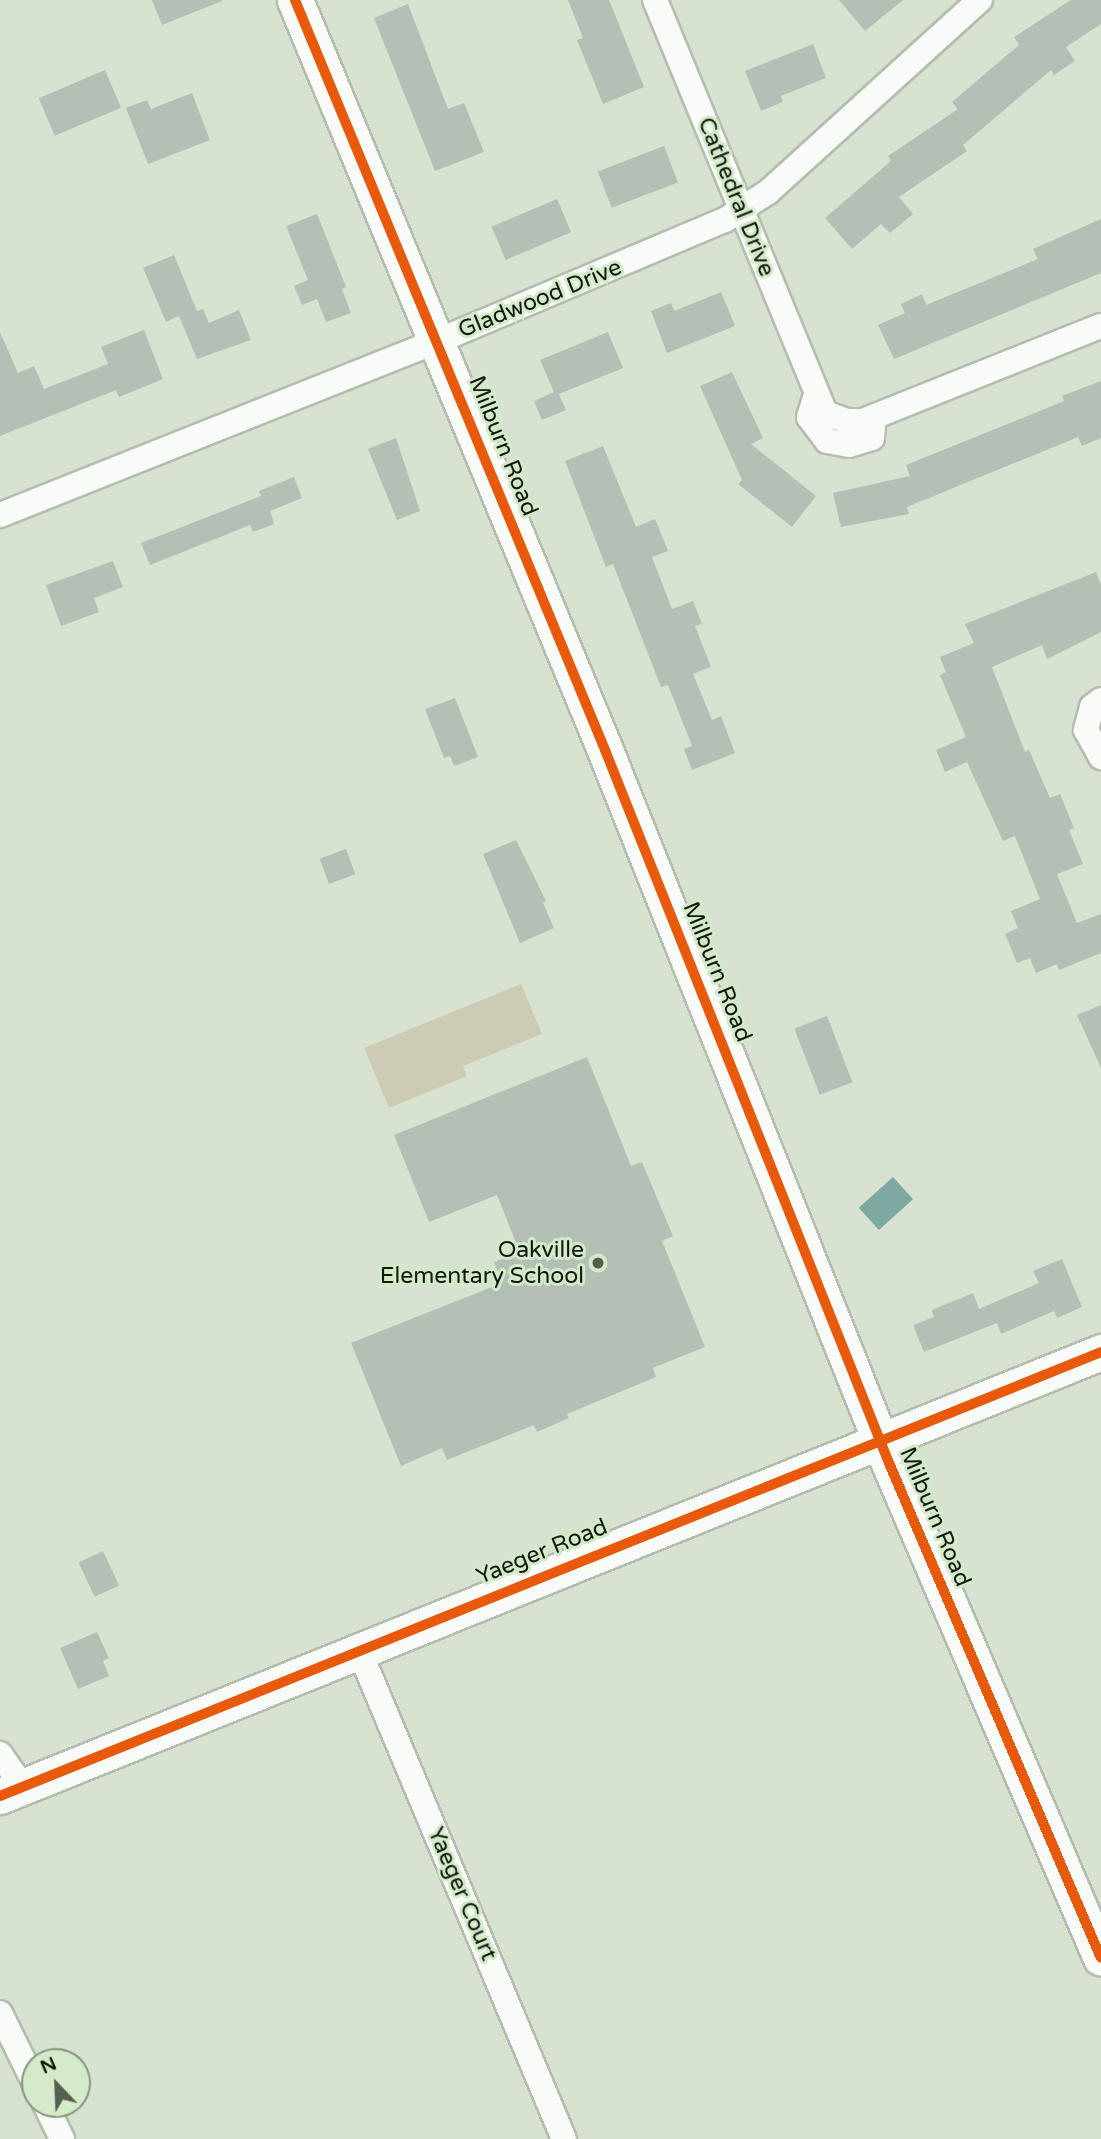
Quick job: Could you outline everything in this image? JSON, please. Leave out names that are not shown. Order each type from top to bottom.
[{"type":"street","name":"Milburn Road","points":[[295,0],[438,341],[879,1438],[1101,1958]]},
{"type":"street","name":"Cathedral Drive","points":[[655,0],[825,413],[847,421],[874,416],[1101,326]]},
{"type":"street","name":"Gladwood Drive","points":[[0,515],[438,341],[688,238],[742,210],[768,192],[981,0]]},
{"type":"street","points":[[1101,700],[1092,707],[1086,730],[1101,757]]},
{"type":"street","name":"Yaeger Road","points":[[11,1791],[879,1438],[1101,1352]]},
{"type":"street","name":"Yaeger Court","points":[[359,1650],[564,2139]]},
{"type":"street","points":[[0,1754],[11,1791]]},
{"type":"street","points":[[0,2013],[21,2056]]},
{"type":"street","points":[[52,2118],[62,2139]]},
{"type":"shaded area","points":[[521,984],[542,1034],[463,1066],[467,1076],[389,1108],[364,1048]]},
{"type":"water","points":[[893,1177],[913,1199],[879,1230],[859,1208]]},
{"type":"building","points":[[152,0],[222,0],[222,1],[162,25]]},
{"type":"building","points":[[568,0],[609,0],[644,87],[603,104],[577,40],[583,38]]},
{"type":"building","points":[[839,0],[903,0],[865,31]]},
{"type":"building","points":[[1071,0],[1101,0],[1101,24],[1066,47],[1075,61],[1054,75],[1051,70],[963,145],[967,151],[899,197],[913,214],[890,233],[881,224],[852,249],[825,218],[891,161],[888,156],[958,109],[952,102],[1019,45],[1014,37]]},
{"type":"building","points":[[408,4],[448,109],[464,103],[484,152],[435,171],[374,18]]},
{"type":"building","points":[[813,44],[826,78],[781,96],[783,102],[761,111],[745,71]]},
{"type":"building","points":[[105,70],[121,108],[55,136],[39,98]]},
{"type":"building","points":[[192,93],[210,140],[148,164],[126,108],[147,100],[151,109]]},
{"type":"building","points":[[664,146],[678,182],[612,208],[598,171]]},
{"type":"building","points":[[557,199],[571,232],[506,260],[492,227]]},
{"type":"building","points":[[317,214],[346,287],[342,289],[351,313],[326,322],[317,299],[302,305],[294,286],[308,280],[286,226]]},
{"type":"building","points":[[1101,219],[1101,273],[894,359],[878,325],[905,313],[901,304],[922,294],[926,305],[1038,259],[1033,249]]},
{"type":"building","points":[[174,255],[197,311],[203,309],[209,323],[239,310],[251,340],[197,359],[179,316],[166,322],[143,268]]},
{"type":"building","points":[[721,292],[735,326],[667,353],[651,311],[671,303],[674,311]]},
{"type":"building","points":[[144,330],[163,379],[119,397],[116,390],[0,436],[0,332],[18,373],[34,366],[44,389],[108,364],[101,347]]},
{"type":"building","points":[[608,332],[623,368],[559,394],[566,410],[542,420],[534,401],[554,392],[540,360]]},
{"type":"building","points":[[732,372],[763,438],[751,444],[816,496],[792,527],[738,484],[742,480],[700,386]]},
{"type":"building","points":[[1101,381],[1101,438],[1082,446],[1078,437],[907,507],[909,514],[841,527],[833,493],[910,476],[906,465],[1064,401],[1062,396]]},
{"type":"building","points":[[396,438],[420,511],[397,520],[368,449]]},
{"type":"building","points":[[603,446],[636,527],[655,519],[668,551],[652,557],[672,609],[693,601],[702,624],[695,626],[711,667],[693,674],[712,720],[721,716],[735,753],[692,770],[684,749],[692,746],[668,685],[661,687],[613,564],[606,567],[565,461]]},
{"type":"building","points":[[294,477],[302,498],[270,511],[274,524],[253,532],[250,525],[150,565],[141,543],[261,496],[259,491]]},
{"type":"building","points":[[113,561],[123,587],[94,598],[99,612],[61,626],[46,585]]},
{"type":"building","points":[[1096,572],[1101,585],[1101,632],[1047,659],[1042,645],[992,667],[1025,752],[1029,750],[1050,798],[1060,794],[1074,828],[1069,830],[1083,864],[1057,874],[1077,923],[1101,914],[1101,953],[1059,970],[1057,964],[1036,973],[1030,958],[1017,963],[1005,934],[1018,928],[1011,911],[1040,899],[1015,836],[1003,841],[967,762],[945,772],[936,750],[966,737],[940,675],[946,672],[940,657],[974,643],[965,624]]},
{"type":"building","points":[[455,698],[478,757],[454,766],[450,756],[444,758],[425,709]]},
{"type":"building","points":[[516,840],[546,901],[543,903],[554,928],[520,943],[483,854]]},
{"type":"building","points":[[346,849],[355,874],[329,884],[320,859]]},
{"type":"building","points":[[1101,1005],[1101,1068],[1077,1015]]},
{"type":"building","points":[[827,1016],[852,1082],[820,1095],[794,1029]]},
{"type":"building","name":"Oakville Elementary School","points":[[587,1057],[631,1166],[642,1162],[673,1236],[662,1241],[705,1347],[653,1368],[656,1377],[567,1414],[569,1418],[537,1432],[534,1425],[447,1460],[442,1448],[401,1466],[351,1343],[502,1283],[494,1262],[520,1253],[497,1195],[429,1222],[394,1135]]},
{"type":"building","points":[[1062,1259],[1082,1307],[1057,1318],[1054,1311],[1001,1334],[997,1323],[924,1352],[913,1325],[934,1317],[932,1310],[973,1293],[979,1309],[1039,1283],[1033,1271]]},
{"type":"building","points":[[103,1551],[119,1585],[95,1597],[79,1562]]},
{"type":"building","points":[[97,1632],[109,1658],[103,1661],[109,1676],[78,1689],[60,1648]]},
{"type":"cycle path","points":[[295,0],[605,750],[889,1463],[1101,1958]]},
{"type":"cycle path","points":[[0,1796],[1101,1352]]},
{"type":"place","name":"Oakville Elementary School","points":[[598,1263]]}]
